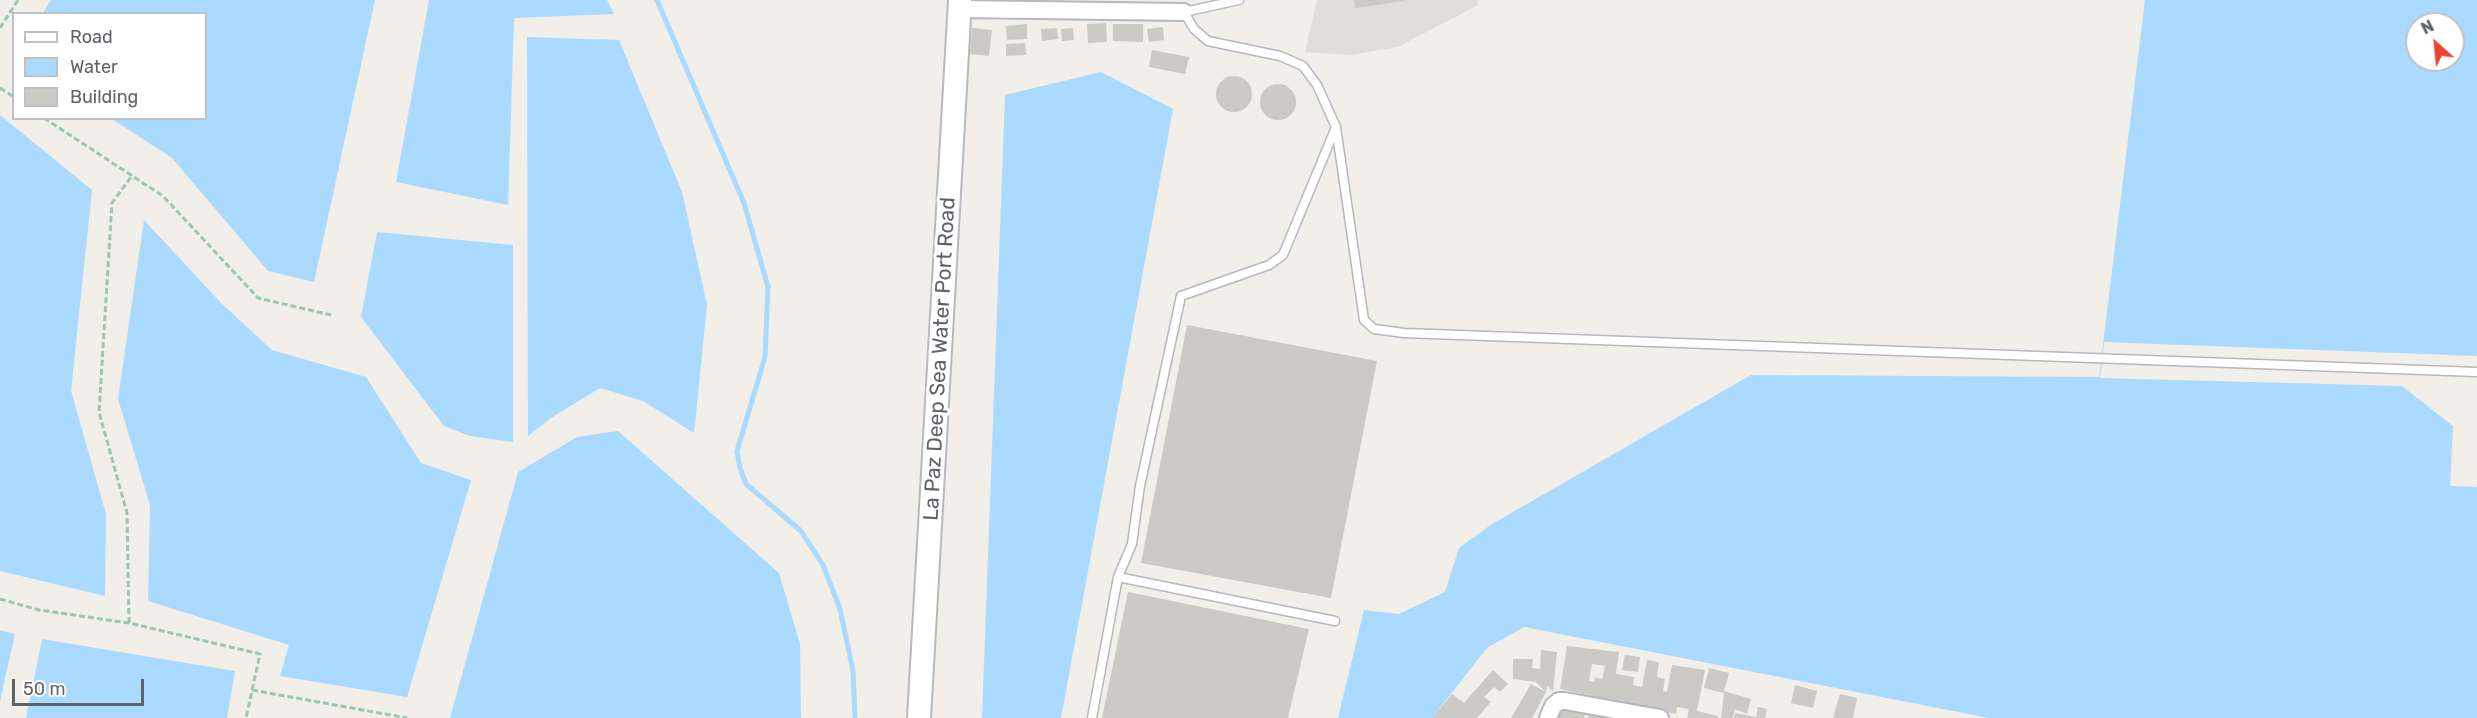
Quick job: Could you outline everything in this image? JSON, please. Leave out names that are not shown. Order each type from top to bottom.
[{"type":"main road","name":"La Paz Deep Sea Water Port Road","points":[[919,718],[960,5]]},
{"type":"street","points":[[960,5],[1184,12]]},
{"type":"street","points":[[1548,718],[1553,706],[1565,701],[1660,718]]},
{"type":"lane","points":[[1239,0],[1184,12],[1194,29],[1208,41],[1280,56],[1303,66],[1317,85],[1336,127],[1364,320],[1374,329],[1404,333],[2477,372]]},
{"type":"lane","points":[[1092,718],[1118,577],[1132,544],[1140,486],[1181,296],[1269,265],[1283,255],[1336,127]]},
{"type":"lane","points":[[1118,577],[1335,621]]},
{"type":"path","points":[[0,28],[18,0]]},
{"type":"path","points":[[48,120],[163,196],[258,298],[331,315]]},
{"type":"path","points":[[129,623],[127,513],[99,412],[112,203],[131,177]]},
{"type":"path","points":[[0,599],[39,610],[129,623],[260,654],[246,718]]},
{"type":"path","points":[[252,690],[407,718]]},
{"type":"shaded area","points":[[1317,0],[1477,0],[1478,5],[1398,47],[1350,55],[1305,52]]},
{"type":"water","points":[[51,0],[375,0],[314,282],[268,271],[172,158],[114,120],[207,120],[207,12],[44,12]]},
{"type":"water","points":[[429,0],[607,0],[614,14],[514,18],[508,205],[396,182]]},
{"type":"water","points":[[2145,0],[2477,0],[2477,718],[1989,718],[1524,627],[1487,648],[1432,718],[1338,718],[1364,610],[1399,614],[1445,592],[1459,548],[1492,524],[1751,375],[2099,377]]},
{"type":"water","points":[[527,37],[619,40],[682,192],[707,305],[694,433],[643,401],[600,388],[551,418],[528,436]]},
{"type":"water","points":[[1101,72],[1173,109],[1061,718],[982,718],[1005,95]]},
{"type":"water","points":[[0,115],[92,190],[71,391],[106,514],[105,596],[0,571]]},
{"type":"water","points":[[144,220],[221,303],[272,350],[366,377],[421,463],[471,480],[407,697],[280,676],[289,645],[148,601],[150,505],[118,399]]},
{"type":"water","points":[[377,232],[513,245],[513,442],[470,436],[444,426],[361,317]]},
{"type":"water","points":[[618,431],[779,573],[800,644],[801,718],[450,718],[518,472],[577,437]]},
{"type":"water","points":[[0,630],[15,634],[0,701]]},
{"type":"water","points":[[42,639],[235,671],[227,718],[26,718]]},
{"type":"pier","points":[[2104,342],[2477,356],[2477,487],[2450,486],[2453,426],[2402,386],[2100,378]]},
{"type":"building","points":[[1354,0],[1404,0],[1404,1],[1355,8]]},
{"type":"building","points":[[1106,23],[1107,42],[1088,43],[1087,24]]},
{"type":"building","points":[[1027,24],[1027,39],[1007,40],[1006,26]]},
{"type":"building","points":[[1113,24],[1143,24],[1143,42],[1113,41]]},
{"type":"building","points":[[1163,27],[1164,40],[1149,42],[1147,29]]},
{"type":"building","points":[[972,28],[992,30],[989,56],[970,54]]},
{"type":"building","points":[[1057,28],[1058,39],[1042,41],[1041,29]]},
{"type":"building","points":[[1073,28],[1074,40],[1062,41],[1061,29]]},
{"type":"building","points":[[1025,43],[1026,55],[1006,56],[1006,44]]},
{"type":"building","points":[[1152,50],[1189,57],[1185,74],[1149,67]]},
{"type":"building","points":[[1234,76],[1247,81],[1252,94],[1247,107],[1234,112],[1221,107],[1216,94],[1221,81]]},
{"type":"building","points":[[1278,84],[1291,89],[1296,102],[1291,115],[1278,120],[1265,115],[1260,102],[1265,89]]},
{"type":"building","points":[[1187,325],[1377,361],[1331,598],[1141,563]]},
{"type":"building","points":[[1128,592],[1309,629],[1288,718],[1102,718]]},
{"type":"building","points":[[1567,646],[1619,652],[1616,674],[1634,677],[1633,685],[1642,687],[1647,660],[1659,662],[1657,677],[1665,679],[1663,691],[1667,692],[1672,665],[1705,670],[1697,711],[1718,716],[1718,718],[1687,718],[1689,709],[1677,707],[1676,714],[1560,689]],"holes":[[[1592,664],[1605,666],[1602,679],[1595,677],[1594,682],[1589,681]]]},
{"type":"building","points":[[1541,650],[1557,652],[1553,691],[1547,686],[1546,692],[1536,682],[1513,679],[1513,659],[1533,659],[1532,668],[1540,669]]},
{"type":"building","points":[[1625,655],[1640,657],[1638,672],[1622,670]]},
{"type":"building","points":[[1709,668],[1729,673],[1724,691],[1751,699],[1747,714],[1735,709],[1733,718],[1721,718],[1724,693],[1704,688]]},
{"type":"building","points":[[1493,670],[1508,684],[1500,692],[1494,687],[1484,697],[1491,702],[1477,718],[1432,718],[1452,694],[1464,703]]},
{"type":"building","points":[[1531,684],[1546,692],[1532,718],[1511,718]]},
{"type":"building","points":[[1795,685],[1817,691],[1813,708],[1791,703]]},
{"type":"building","points":[[1840,694],[1857,698],[1853,718],[1833,718]]},
{"type":"building","points":[[1570,703],[1587,707],[1584,718],[1549,718]]},
{"type":"building","points":[[1758,707],[1767,709],[1765,718],[1734,718],[1735,713],[1756,717]]},
{"type":"building","points":[[1589,708],[1613,710],[1612,718],[1588,718]]},
{"type":"waterway","points":[[657,0],[744,203],[768,287],[765,357],[737,451],[740,468],[746,484],[801,531],[823,565],[840,609],[853,671],[855,718]]}]
